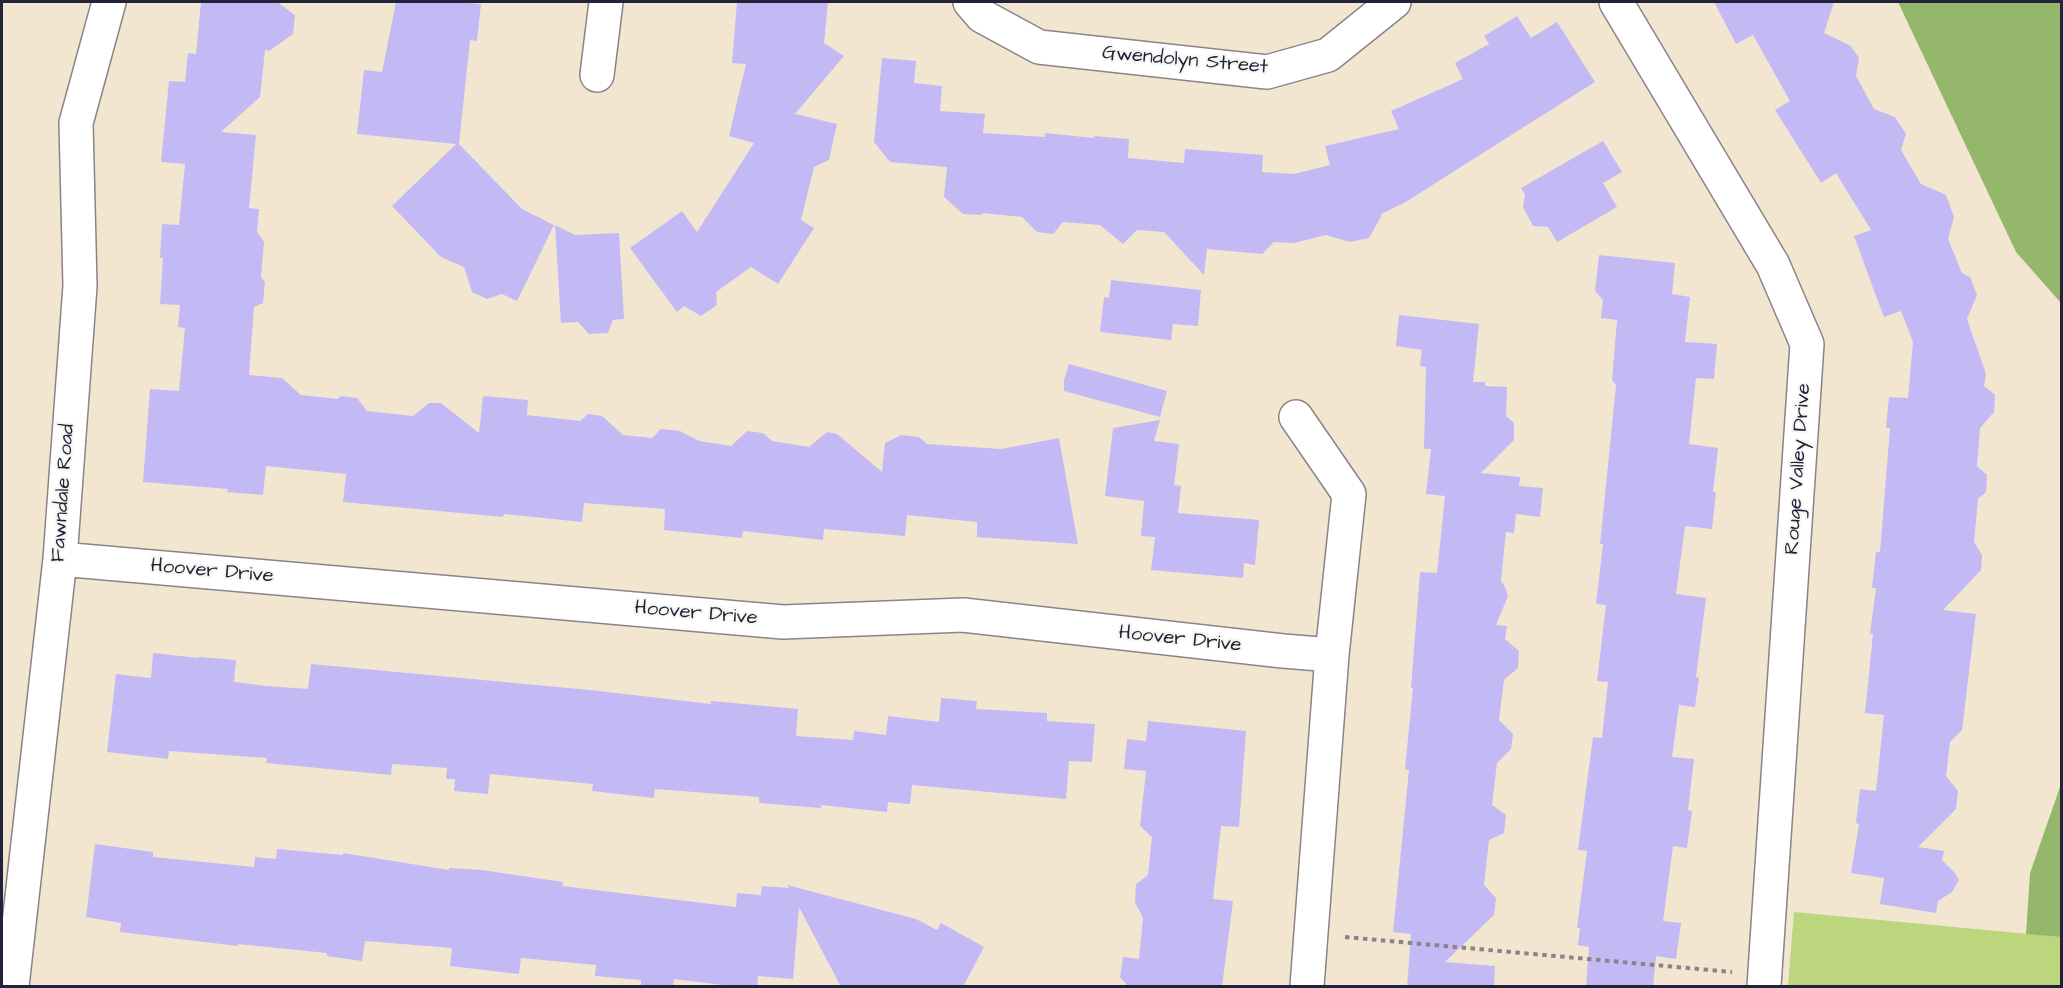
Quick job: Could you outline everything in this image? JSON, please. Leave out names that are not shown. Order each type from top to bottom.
[{"type":"street","name":"Fawndale Road","points":[[12,987],[60,559],[80,286],[76,123],[109,2]]},
{"type":"street","points":[[597,75],[606,2]]},
{"type":"street","name":"Gwendolyn Street","points":[[970,2],[982,16],[1039,47],[1267,72],[1328,55],[1394,2]]},
{"type":"street","name":"Rouge Valley Drive","points":[[1616,2],[1773,265],[1807,344],[1765,981]]},
{"type":"street","points":[[1296,417],[1349,494],[1332,655],[1307,987]]},
{"type":"street","name":"Hoover Drive","points":[[60,559],[783,622],[963,615],[1332,655]]},
{"type":"path","points":[[1312,935],[1765,981]]},
{"type":"green space","points":[[1898,2],[2061,2],[2061,303],[2016,252]]},
{"type":"green space","points":[[2061,784],[2061,937],[2026,934],[2030,873]]},
{"type":"green space","points":[[1794,912],[2061,937],[2061,986],[1788,986]]},
{"type":"building","points":[[201,2],[277,2],[295,15],[293,34],[269,51],[265,50],[260,97],[221,132],[256,135],[249,208],[259,209],[257,232],[264,242],[261,277],[265,282],[263,303],[254,307],[249,375],[282,378],[301,395],[338,399],[341,396],[357,398],[367,411],[413,416],[429,403],[441,403],[479,433],[483,396],[528,400],[527,415],[580,421],[588,414],[602,416],[623,435],[652,438],[661,429],[680,431],[699,441],[731,446],[747,431],[763,433],[772,441],[809,447],[827,432],[837,434],[882,472],[885,443],[901,435],[919,437],[927,444],[1001,449],[1059,438],[1078,544],[977,537],[977,522],[907,515],[905,536],[824,529],[823,540],[743,531],[742,538],[664,530],[665,509],[584,503],[582,522],[343,502],[346,474],[266,466],[263,495],[227,492],[228,489],[143,482],[150,389],[179,391],[185,328],[178,327],[180,305],[160,304],[163,258],[160,258],[162,224],[179,225],[185,164],[161,162],[169,81],[185,82],[188,53],[196,54]]},
{"type":"building","points":[[396,2],[481,4],[477,41],[470,40],[459,144],[522,209],[554,225],[517,301],[502,294],[487,299],[472,292],[464,267],[441,257],[392,206],[456,144],[357,134],[364,70],[382,72]]},
{"type":"building","points":[[737,2],[828,2],[824,43],[844,56],[795,114],[837,124],[829,160],[814,167],[801,220],[814,228],[778,284],[751,267],[716,292],[717,305],[701,316],[684,306],[677,312],[630,248],[682,211],[697,232],[754,143],[729,136],[746,64],[732,63]]},
{"type":"building","points":[[1714,2],[1834,2],[1824,33],[1851,46],[1859,58],[1856,76],[1874,109],[1895,117],[1906,134],[1901,150],[1921,184],[1946,195],[1954,217],[1948,239],[1962,273],[1970,277],[1977,295],[1967,319],[1986,374],[1984,386],[1995,395],[1994,412],[1980,428],[1977,466],[1987,475],[1986,492],[1978,499],[1974,542],[1982,555],[1981,570],[1943,610],[1976,614],[1962,730],[1950,742],[1946,776],[1958,791],[1956,809],[1918,847],[1944,851],[1942,860],[1959,880],[1952,892],[1938,901],[1936,913],[1880,904],[1884,878],[1851,873],[1859,824],[1856,823],[1860,789],[1876,791],[1884,715],[1865,713],[1873,634],[1870,634],[1876,588],[1872,588],[1876,552],[1880,552],[1890,428],[1886,428],[1889,397],[1908,398],[1913,342],[1901,311],[1884,317],[1873,288],[1854,236],[1871,230],[1836,173],[1821,183],[1775,110],[1790,101],[1753,35],[1736,44]]},
{"type":"building","points":[[1517,16],[1531,38],[1557,22],[1595,82],[1404,203],[1381,214],[1369,238],[1350,242],[1326,235],[1294,243],[1274,242],[1262,254],[1207,249],[1204,275],[1164,232],[1137,230],[1123,244],[1100,225],[1063,222],[1053,234],[1037,232],[1022,217],[983,213],[981,215],[963,214],[944,197],[947,167],[890,162],[874,142],[882,58],[916,61],[914,83],[942,86],[940,111],[985,114],[983,133],[1045,137],[1045,133],[1129,139],[1128,158],[1184,163],[1185,149],[1263,155],[1262,172],[1294,174],[1330,165],[1325,146],[1399,129],[1391,111],[1463,79],[1455,63],[1489,44],[1484,36]]},
{"type":"building","points":[[1603,141],[1622,172],[1603,183],[1617,207],[1557,242],[1548,227],[1533,226],[1523,207],[1525,195],[1521,188]]},
{"type":"building","points":[[555,225],[575,235],[619,233],[624,319],[613,320],[608,333],[589,334],[578,322],[561,323]]},
{"type":"building","points":[[1599,255],[1675,263],[1672,294],[1690,297],[1685,342],[1717,344],[1714,379],[1696,378],[1689,444],[1718,448],[1712,529],[1685,526],[1676,594],[1706,598],[1696,677],[1699,678],[1695,707],[1679,705],[1672,757],[1694,759],[1688,810],[1692,811],[1687,848],[1673,846],[1663,921],[1681,923],[1676,959],[1656,956],[1653,987],[1586,987],[1589,947],[1578,945],[1580,928],[1577,928],[1587,851],[1578,850],[1593,737],[1602,738],[1608,682],[1597,681],[1606,605],[1596,604],[1616,385],[1612,380],[1617,320],[1601,318],[1603,300],[1595,291]]},
{"type":"building","points":[[1111,280],[1201,290],[1198,326],[1173,324],[1171,340],[1100,332],[1104,297],[1109,298]]},
{"type":"building","points":[[1399,315],[1479,324],[1473,382],[1485,382],[1485,386],[1507,387],[1506,416],[1514,423],[1514,440],[1481,473],[1520,477],[1519,486],[1543,488],[1540,517],[1516,514],[1514,533],[1506,532],[1501,581],[1508,596],[1496,625],[1507,626],[1505,639],[1519,651],[1518,668],[1504,680],[1499,720],[1513,734],[1511,749],[1497,763],[1492,805],[1506,815],[1504,833],[1489,840],[1484,885],[1496,898],[1494,915],[1445,962],[1495,966],[1494,987],[1407,987],[1411,934],[1393,932],[1409,770],[1405,769],[1413,688],[1411,688],[1420,572],[1437,573],[1445,496],[1426,494],[1431,449],[1424,449],[1426,367],[1420,366],[1422,350],[1396,346]]},
{"type":"building","points":[[1069,364],[1167,391],[1160,417],[1064,391],[1064,380]]},
{"type":"building","points":[[1160,420],[1154,441],[1179,444],[1174,485],[1181,486],[1178,513],[1259,520],[1255,565],[1244,563],[1243,578],[1151,570],[1155,537],[1141,536],[1144,501],[1105,496],[1113,428]]},
{"type":"building","points":[[153,653],[236,660],[234,682],[266,686],[308,689],[311,664],[590,690],[711,704],[711,701],[798,709],[796,736],[853,740],[854,731],[886,735],[888,716],[939,722],[941,698],[977,701],[976,709],[1047,713],[1047,721],[1095,724],[1092,762],[1069,761],[1066,799],[912,785],[910,804],[888,802],[887,812],[821,805],[821,808],[759,803],[759,797],[655,789],[654,798],[592,791],[593,784],[490,774],[488,794],[454,791],[455,779],[446,779],[447,768],[392,764],[391,775],[266,763],[267,758],[169,751],[168,759],[107,752],[116,674],[151,678]]},
{"type":"building","points":[[1148,721],[1246,731],[1239,827],[1221,826],[1213,899],[1233,901],[1222,987],[1129,987],[1120,977],[1123,957],[1139,959],[1143,918],[1135,902],[1136,884],[1148,875],[1152,837],[1140,826],[1146,771],[1124,769],[1127,739],[1146,741]]},
{"type":"building","points":[[95,844],[153,852],[153,857],[254,867],[255,857],[276,859],[277,849],[343,855],[343,853],[449,870],[449,868],[482,870],[563,882],[562,886],[736,907],[737,893],[761,895],[762,886],[789,888],[787,885],[916,919],[937,930],[941,923],[984,947],[963,987],[841,987],[799,907],[793,979],[758,976],[757,987],[674,979],[673,987],[641,985],[641,980],[595,976],[596,965],[521,958],[519,974],[450,966],[452,948],[365,941],[362,961],[327,956],[327,953],[238,944],[238,946],[120,932],[121,923],[86,917]]}]
